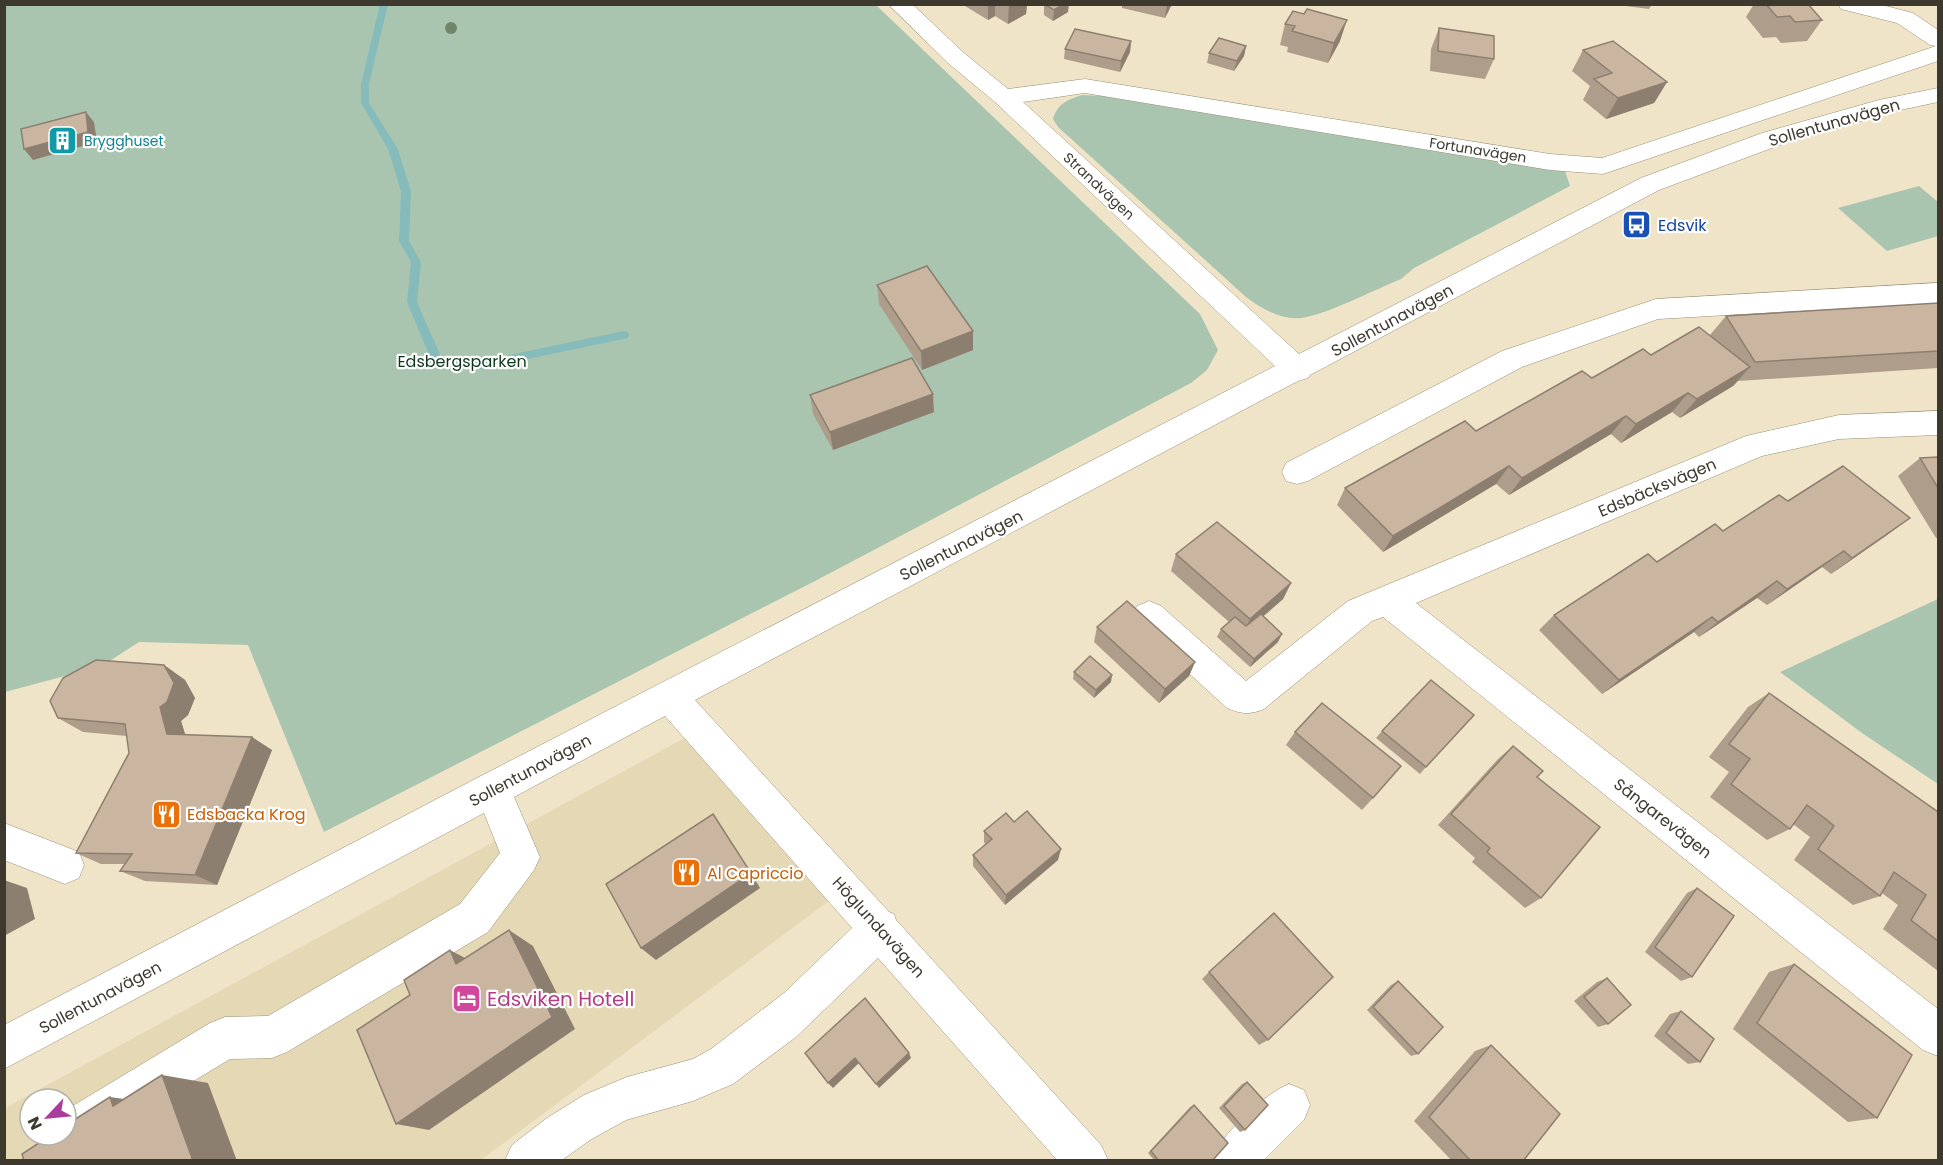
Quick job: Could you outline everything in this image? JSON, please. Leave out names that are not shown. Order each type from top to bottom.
[{"type":"street","name":"Strandvägen","points":[[899,4],[1298,370]]},
{"type":"street","points":[[1849,4],[1905,18],[1938,40]]},
{"type":"street","name":"Fortunavägen","points":[[1003,97],[1085,86],[1542,161],[1603,166],[1938,53]]},
{"type":"street","name":"Sollentunavägen","points":[[4,1048],[669,696],[1298,370],[1650,184],[1771,139],[1888,105],[1938,95]]},
{"type":"street","points":[[1297,472],[1512,359],[1656,309],[1938,293]]},
{"type":"street","name":"Edsbäcksvägen","points":[[1149,616],[1239,697],[1252,698],[1360,610],[1757,445],[1839,427],[1938,423]]},
{"type":"street","name":"Sångarevägen","points":[[1387,600],[1938,1035]]},
{"type":"street","name":"Höglundavägen","points":[[669,696],[880,928],[1086,1161]]},
{"type":"street","points":[[78,1127],[225,1038],[272,1037],[474,918],[521,857],[492,789]]},
{"type":"street","points":[[4,841],[65,865]]},
{"type":"street","points":[[527,1161],[572,1125],[600,1109],[628,1098],[690,1082],[716,1071],[776,1029],[823,986],[880,928]]},
{"type":"street","points":[[1234,1161],[1289,1105]]},
{"type":"shaded area","points":[[692,734],[833,898],[481,1160],[5,1160],[5,1108],[18,1101],[18,1147],[78,1147],[78,1087],[44,1087]]},
{"type":"green space","name":"Edsbergsparken","points":[[5,5],[876,5],[1200,314],[1218,350],[1207,370],[1191,383],[815,581],[324,832],[248,645],[139,642],[102,666],[5,692]]},
{"type":"green space","points":[[1082,95],[1102,96],[1565,171],[1570,186],[1414,268],[1401,279],[1324,312],[1301,318],[1286,317],[1265,309],[1246,297],[1058,127],[1053,119],[1060,106]]},
{"type":"green space","points":[[1919,186],[1938,202],[1938,236],[1887,251],[1838,208]]},
{"type":"green space","points":[[1938,599],[1938,784],[1862,733],[1780,672]]},
{"type":"building","points":[[1044,4],[1064,4],[1054,10]]},
{"type":"building","points":[[1766,4],[1808,4],[1822,20],[1795,22],[1790,16],[1777,17]]},
{"type":"building","points":[[1307,9],[1347,20],[1334,43],[1292,31],[1295,26],[1285,24],[1293,11],[1304,14]]},
{"type":"building","points":[[1439,28],[1494,36],[1494,59],[1438,51]]},
{"type":"building","points":[[1075,29],[1131,41],[1121,61],[1065,49]]},
{"type":"building","points":[[1219,38],[1246,46],[1237,61],[1209,53]]},
{"type":"building","points":[[1613,41],[1667,82],[1618,98],[1594,79],[1612,73],[1583,50]]},
{"type":"building","points":[[86,112],[88,132],[24,149],[21,129]]},
{"type":"building","points":[[927,266],[973,331],[921,351],[877,285]]},
{"type":"building","points":[[1938,303],[1938,351],[1755,362],[1726,316]]},
{"type":"building","points":[[1699,327],[1750,367],[1697,399],[1688,393],[1636,424],[1626,416],[1522,478],[1509,466],[1393,536],[1345,488],[1465,421],[1476,431],[1582,371],[1592,378],[1643,349],[1651,355]]},
{"type":"building","points":[[912,358],[933,394],[830,432],[810,395]]},
{"type":"building","points":[[1938,457],[1938,488],[1920,458]]},
{"type":"building","points":[[1843,466],[1910,518],[1852,558],[1844,551],[1787,589],[1777,581],[1718,622],[1712,617],[1619,680],[1554,615],[1648,554],[1657,562],[1715,524],[1723,531],[1779,495],[1788,501]]},
{"type":"building","points":[[1217,522],[1291,583],[1250,619],[1176,554]]},
{"type":"building","points":[[1127,601],[1195,662],[1165,689],[1097,627]]},
{"type":"building","points":[[1261,614],[1282,634],[1254,659],[1221,629],[1235,617],[1246,626]]},
{"type":"building","points":[[1090,656],[1112,675],[1096,690],[1074,672]]},
{"type":"building","points":[[96,660],[164,665],[174,683],[167,702],[160,707],[167,734],[252,737],[195,875],[120,871],[132,854],[76,853],[129,753],[125,724],[58,718],[50,701],[63,678]]},
{"type":"building","points":[[1431,680],[1474,715],[1426,767],[1382,731]]},
{"type":"building","points":[[1769,693],[1938,812],[1938,941],[1911,920],[1926,895],[1894,872],[1880,896],[1818,849],[1834,826],[1827,820],[1807,805],[1790,829],[1731,784],[1750,759],[1729,744]]},
{"type":"building","points":[[1322,703],[1401,766],[1373,798],[1295,732]]},
{"type":"building","points":[[1513,746],[1543,771],[1537,777],[1600,827],[1541,898],[1487,852],[1490,848],[1451,814]]},
{"type":"building","points":[[1027,811],[1061,849],[1006,895],[973,855],[992,839],[984,831],[1006,813],[1014,822]]},
{"type":"building","points":[[713,814],[751,873],[641,948],[606,884]]},
{"type":"building","points":[[1697,888],[1734,916],[1692,977],[1655,947]]},
{"type":"building","points":[[1274,913],[1333,977],[1268,1040],[1209,972]]},
{"type":"building","points":[[509,930],[552,1017],[396,1124],[357,1030],[410,995],[404,980],[450,950],[456,964]]},
{"type":"building","points":[[1794,964],[1912,1055],[1877,1118],[1757,1023]]},
{"type":"building","points":[[1607,978],[1631,1005],[1608,1024],[1584,997]]},
{"type":"building","points":[[1398,981],[1443,1027],[1418,1054],[1373,1007]]},
{"type":"building","points":[[865,998],[909,1053],[876,1084],[855,1058],[828,1083],[805,1053]]},
{"type":"building","points":[[1681,1011],[1714,1039],[1700,1062],[1666,1033]]},
{"type":"building","points":[[1491,1045],[1560,1114],[1523,1161],[1471,1161],[1429,1117]]},
{"type":"building","points":[[162,1075],[193,1161],[24,1161],[22,1154],[33,1147],[78,1147],[78,1117],[110,1097],[113,1106]]},
{"type":"building","points":[[1247,1082],[1268,1105],[1245,1130],[1224,1106]]},
{"type":"building","points":[[1194,1105],[1228,1143],[1212,1161],[1159,1161],[1151,1151]]},
{"type":"waterway","points":[[384,4],[365,84],[365,103],[393,149],[406,191],[404,241],[416,262],[412,302],[437,361],[481,365],[624,335]]},
{"type":"place","name":"Brygghuset","points":[[63,141]]},
{"type":"place","name":"Edsvik","points":[[1637,225]]},
{"type":"place","name":"Edsbacka Krog","points":[[166,814]]},
{"type":"place","name":"Al Capriccio","points":[[686,873]]},
{"type":"place","name":"Edsviken Hotell","points":[[466,999]]}]
